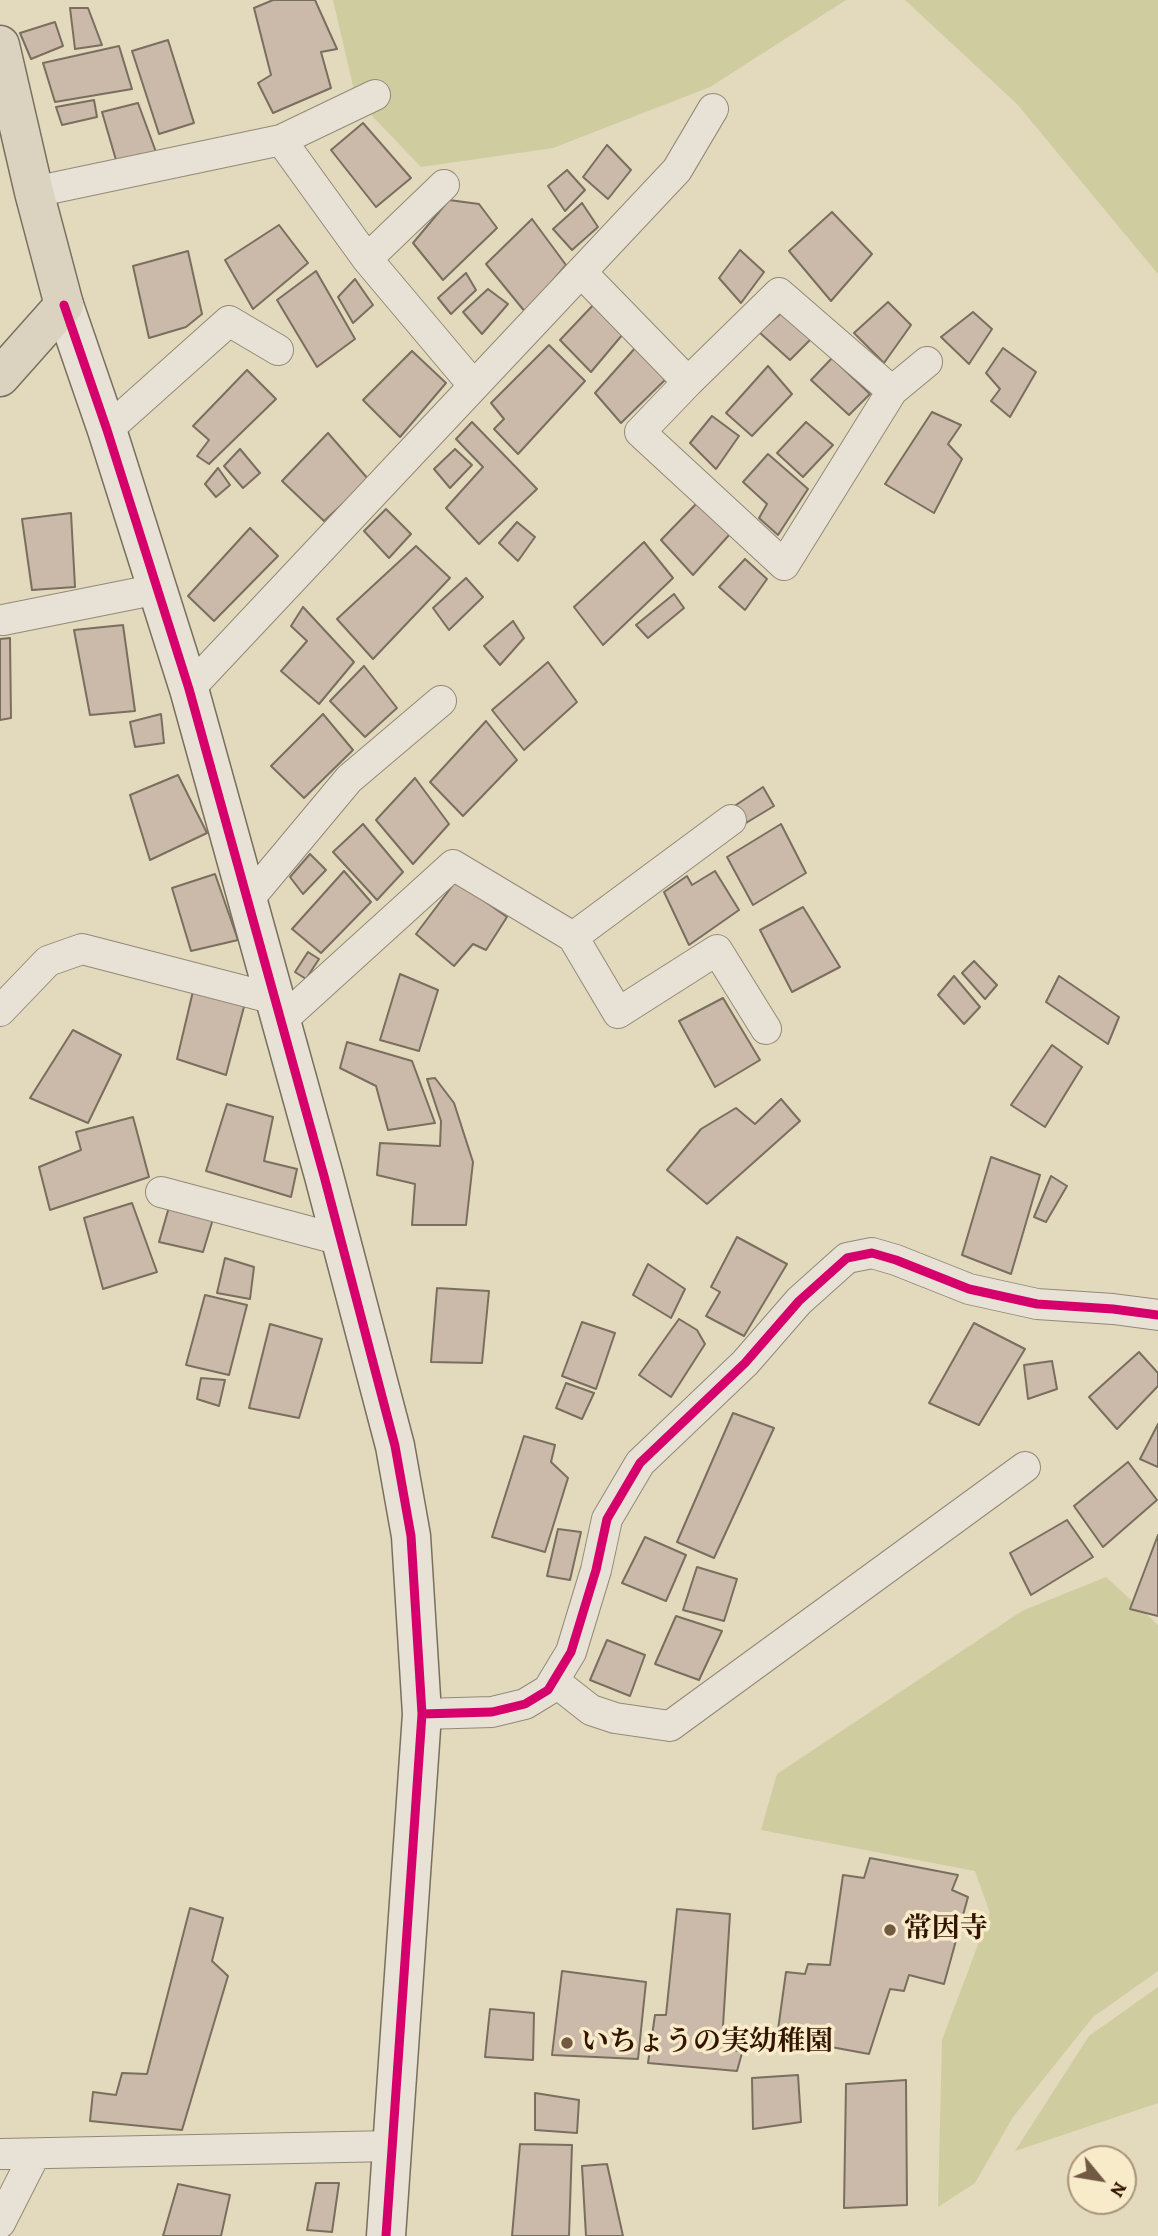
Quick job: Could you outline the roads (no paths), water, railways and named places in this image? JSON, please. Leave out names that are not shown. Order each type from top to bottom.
[{"type":"main road","points":[[0,45],[34,192],[64,305],[0,377]]},
{"type":"street","points":[[34,192],[281,140],[375,95]]},
{"type":"street","points":[[189,689],[677,170],[713,109]]},
{"type":"street","points":[[281,140],[367,259],[474,386]]},
{"type":"street","points":[[367,259],[444,185]]},
{"type":"street","points":[[581,272],[688,382]]},
{"type":"street","points":[[892,391],[779,293],[640,432],[784,565],[892,391],[927,362]]},
{"type":"street","points":[[64,305],[107,430],[189,689],[395,1446],[411,1536],[422,1714],[387,2236]]},
{"type":"street","points":[[107,430],[229,321],[278,350]]},
{"type":"street","points":[[3,620],[158,589]]},
{"type":"street","points":[[248,900],[349,779],[441,701]]},
{"type":"street","points":[[573,937],[731,820]]},
{"type":"street","points":[[278,1010],[453,865],[573,937],[618,1013],[718,950],[766,1029]]},
{"type":"street","points":[[0,1011],[48,961],[82,949],[278,1010]]},
{"type":"street","points":[[162,1192],[341,1240]]},
{"type":"street","points":[[422,1714],[492,1712],[525,1704],[548,1690],[571,1652],[596,1570],[607,1519],[640,1463],[745,1363],[799,1301],[846,1258],[872,1253],[969,1289],[1037,1304],[1113,1308],[1158,1315]]},
{"type":"street","points":[[554,1681],[591,1710],[615,1718],[670,1726],[1025,1467]]},
{"type":"street","points":[[0,2154],[393,2146]]},
{"type":"street","points":[[0,2223],[35,2154]]},
{"type":"place","name":"常因寺","points":[[890,1930]]},
{"type":"place","name":"いちょうの実幼稚園","points":[[567,2043]]}]
